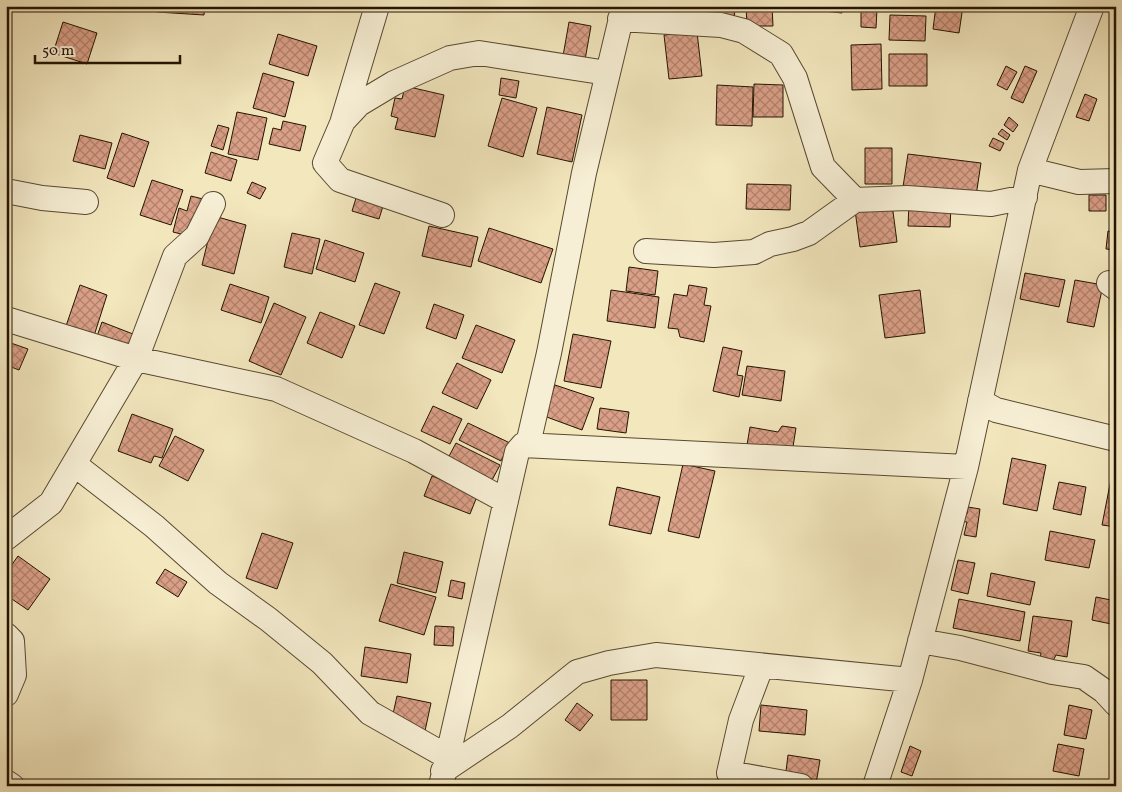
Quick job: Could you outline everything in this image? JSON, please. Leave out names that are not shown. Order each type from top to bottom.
[{"type":"street","points":[[377,6],[343,121],[325,163],[340,180],[442,215]]},
{"type":"street","points":[[875,786],[910,680],[966,467],[1030,170],[1092,6]]},
{"type":"street","points":[[528,444],[549,352],[584,173],[622,12],[721,25],[744,31],[781,54],[795,78],[823,167],[855,200]]},
{"type":"street","points":[[343,121],[359,104],[394,83],[450,58],[479,53],[607,74]]},
{"type":"street","points":[[1030,170],[1079,182],[1116,181]]},
{"type":"street","points":[[6,191],[42,198],[86,202]]},
{"type":"street","points":[[646,251],[714,255],[754,252],[770,244],[793,240],[809,233],[855,200],[907,198],[992,204],[1025,197]]},
{"type":"street","points":[[6,538],[51,503],[136,359],[176,256],[196,236],[213,204]]},
{"type":"street","points":[[6,319],[136,359],[276,389],[414,451],[506,502]]},
{"type":"street","points":[[980,401],[996,410],[1116,439]]},
{"type":"street","points":[[443,771],[517,452],[523,445],[966,467]]},
{"type":"street","points":[[74,464],[154,526],[218,583],[268,619],[322,663],[370,713],[443,771]]},
{"type":"street","points":[[6,635],[12,640],[14,674],[6,694]]},
{"type":"street","points":[[920,641],[960,648],[1052,672],[1084,678],[1112,696]]},
{"type":"street","points":[[443,771],[510,726],[577,672],[656,655],[761,667],[910,680]]},
{"type":"street","points":[[761,667],[740,720],[729,773],[801,786]]},
{"type":"street","points":[[6,782],[12,786]]},
{"type":"building","points":[[157,6],[205,6],[204,15],[157,12]]},
{"type":"building","points":[[531,6],[553,6],[553,11],[531,9]]},
{"type":"building","points":[[672,6],[700,6],[701,20],[673,22]]},
{"type":"building","points":[[712,6],[735,6],[734,24],[711,22]]},
{"type":"building","points":[[746,6],[772,6],[773,26],[747,26]]},
{"type":"building","points":[[807,6],[842,6],[842,13],[806,9]]},
{"type":"building","points":[[936,6],[963,6],[959,33],[933,29]]},
{"type":"building","points":[[861,9],[877,9],[876,28],[861,27]]},
{"type":"building","points":[[890,15],[926,16],[925,41],[889,40]]},
{"type":"building","points":[[63,22],[97,33],[87,64],[53,53]]},
{"type":"building","points":[[569,22],[591,26],[585,60],[563,56]]},
{"type":"building","points":[[697,32],[702,76],[669,79],[664,35]]},
{"type":"building","points":[[278,34],[317,46],[308,76],[269,64]]},
{"type":"building","points":[[881,44],[882,89],[852,90],[851,45]]},
{"type":"building","points":[[889,54],[927,54],[927,86],[889,86]]},
{"type":"building","points":[[1006,66],[1017,72],[1007,90],[997,85]]},
{"type":"building","points":[[1025,66],[1037,71],[1023,103],[1011,98]]},
{"type":"building","points":[[263,73],[294,82],[285,117],[253,108]]},
{"type":"building","points":[[501,78],[519,81],[516,98],[499,95]]},
{"type":"building","points":[[754,84],[783,85],[783,117],[753,117]]},
{"type":"building","points":[[717,85],[753,87],[752,126],[716,125]]},
{"type":"building","points":[[405,86],[444,95],[435,137],[395,129],[398,118],[391,116],[395,98],[402,99]]},
{"type":"building","points":[[1085,94],[1097,99],[1089,121],[1076,117]]},
{"type":"building","points":[[502,98],[537,108],[523,157],[488,146]]},
{"type":"building","points":[[547,107],[582,115],[572,162],[537,154]]},
{"type":"building","points":[[237,112],[267,118],[258,160],[228,154]]},
{"type":"building","points":[[1009,117],[1018,125],[1013,132],[1004,125]]},
{"type":"building","points":[[283,121],[306,126],[300,151],[269,144],[273,128],[281,130]]},
{"type":"building","points":[[218,125],[229,128],[223,150],[211,146]]},
{"type":"building","points":[[1002,129],[1010,135],[1007,140],[998,134]]},
{"type":"building","points":[[122,133],[149,142],[134,187],[107,178]]},
{"type":"building","points":[[80,135],[112,143],[105,169],[73,161]]},
{"type":"building","points":[[993,138],[1004,143],[1000,151],[989,146]]},
{"type":"building","points":[[865,148],[892,148],[892,184],[865,184]]},
{"type":"building","points":[[211,152],[237,160],[231,181],[205,173]]},
{"type":"building","points":[[908,154],[981,163],[976,196],[903,187]]},
{"type":"building","points":[[152,180],[183,190],[171,225],[140,215]]},
{"type":"building","points":[[252,182],[266,188],[260,199],[247,193]]},
{"type":"building","points":[[747,184],[791,185],[790,210],[746,209]]},
{"type":"building","points":[[357,195],[384,203],[379,219],[352,211]]},
{"type":"building","points":[[1089,195],[1106,195],[1106,211],[1089,211]]},
{"type":"building","points":[[191,196],[203,199],[193,237],[173,232],[179,208],[187,211]]},
{"type":"building","points":[[892,204],[897,242],[860,247],[855,210]]},
{"type":"building","points":[[909,204],[951,206],[950,227],[908,226]]},
{"type":"building","points":[[214,216],[246,225],[234,274],[202,265]]},
{"type":"building","points":[[429,226],[478,237],[471,267],[422,256]]},
{"type":"building","points":[[489,228],[553,249],[541,283],[478,261]]},
{"type":"building","points":[[1108,231],[1116,232],[1116,250],[1106,249]]},
{"type":"building","points":[[292,233],[320,239],[312,274],[284,267]]},
{"type":"building","points":[[325,240],[364,253],[355,282],[316,269]]},
{"type":"building","points":[[629,267],[658,271],[655,295],[626,291]]},
{"type":"building","points":[[1025,273],[1065,280],[1059,307],[1020,299]]},
{"type":"building","points":[[1075,280],[1103,285],[1094,327],[1067,322]]},
{"type":"building","points":[[375,283],[400,292],[384,334],[359,325]]},
{"type":"building","points":[[230,284],[269,297],[261,323],[221,310]]},
{"type":"building","points":[[80,285],[107,295],[93,339],[65,329]]},
{"type":"building","points":[[689,285],[707,288],[704,305],[711,306],[704,342],[680,337],[678,329],[668,328],[674,294],[687,296]]},
{"type":"building","points":[[611,290],[659,297],[655,328],[607,321]]},
{"type":"building","points":[[920,290],[925,333],[885,338],[879,295]]},
{"type":"building","points":[[274,303],[306,317],[281,375],[249,361]]},
{"type":"building","points":[[434,304],[464,315],[456,339],[426,328]]},
{"type":"building","points":[[320,312],[355,326],[342,358],[307,343]]},
{"type":"building","points":[[102,322],[133,334],[126,351],[96,339]]},
{"type":"building","points":[[476,325],[515,340],[502,373],[462,358]]},
{"type":"building","points":[[573,334],[611,341],[601,388],[564,381]]},
{"type":"building","points":[[8,342],[28,349],[19,370],[6,365]]},
{"type":"building","points":[[723,347],[742,351],[737,375],[743,376],[739,397],[713,391]]},
{"type":"building","points":[[457,363],[491,380],[477,409],[442,393]]},
{"type":"building","points":[[747,366],[785,371],[781,401],[742,395]]},
{"type":"building","points":[[555,385],[594,398],[582,430],[544,416]]},
{"type":"building","points":[[433,406],[462,419],[450,444],[421,431]]},
{"type":"building","points":[[600,408],[629,412],[626,433],[597,429]]},
{"type":"building","points":[[132,414],[173,429],[162,458],[154,456],[151,463],[118,451]]},
{"type":"building","points":[[468,423],[510,443],[501,461],[459,440]]},
{"type":"building","points":[[782,426],[796,428],[792,453],[747,445],[750,427],[778,432]]},
{"type":"building","points":[[175,436],[204,450],[188,481],[159,466]]},
{"type":"building","points":[[456,443],[500,465],[491,482],[447,460]]},
{"type":"building","points":[[1012,458],[1046,465],[1037,511],[1003,504]]},
{"type":"building","points":[[683,464],[715,471],[699,538],[668,531]]},
{"type":"building","points":[[1112,474],[1116,475],[1116,527],[1102,525]]},
{"type":"building","points":[[432,476],[478,494],[470,514],[424,496]]},
{"type":"building","points":[[1059,482],[1086,487],[1081,515],[1053,509]]},
{"type":"building","points":[[617,487],[660,497],[651,534],[609,525]]},
{"type":"building","points":[[968,507],[980,509],[976,537],[964,535],[967,522],[958,521],[959,512],[967,514]]},
{"type":"building","points":[[1050,531],[1095,540],[1089,568],[1045,560]]},
{"type":"building","points":[[262,533],[293,543],[277,589],[246,578]]},
{"type":"building","points":[[404,552],[443,562],[436,593],[397,583]]},
{"type":"building","points":[[18,556],[50,579],[28,610],[6,595],[6,573]]},
{"type":"building","points":[[958,560],[975,563],[968,594],[951,590]]},
{"type":"building","points":[[165,569],[187,582],[178,597],[156,583]]},
{"type":"building","points":[[991,573],[1035,582],[1030,605],[987,596]]},
{"type":"building","points":[[451,580],[465,583],[462,599],[448,596]]},
{"type":"building","points":[[391,584],[436,597],[424,635],[379,621]]},
{"type":"building","points":[[1096,597],[1116,601],[1116,625],[1092,620]]},
{"type":"building","points":[[959,599],[1025,612],[1020,641],[953,628]]},
{"type":"building","points":[[1033,616],[1072,621],[1067,657],[1056,655],[1053,661],[1040,659],[1041,653],[1028,651]]},
{"type":"building","points":[[435,626],[454,627],[453,646],[434,645]]},
{"type":"building","points":[[365,647],[411,654],[407,683],[361,676]]},
{"type":"building","points":[[611,680],[647,680],[647,720],[611,720]]},
{"type":"building","points":[[397,696],[431,703],[425,731],[391,723]]},
{"type":"building","points":[[577,703],[593,715],[580,731],[565,720]]},
{"type":"building","points":[[761,705],[807,710],[805,735],[759,731]]},
{"type":"building","points":[[1069,705],[1092,710],[1086,739],[1064,735]]},
{"type":"building","points":[[1058,744],[1084,749],[1079,776],[1053,771]]},
{"type":"building","points":[[910,746],[921,751],[912,776],[901,772]]},
{"type":"building","points":[[788,755],[820,760],[816,784],[785,779]]},
{"type":"building","points":[[897,780],[916,786],[895,786]]}]
